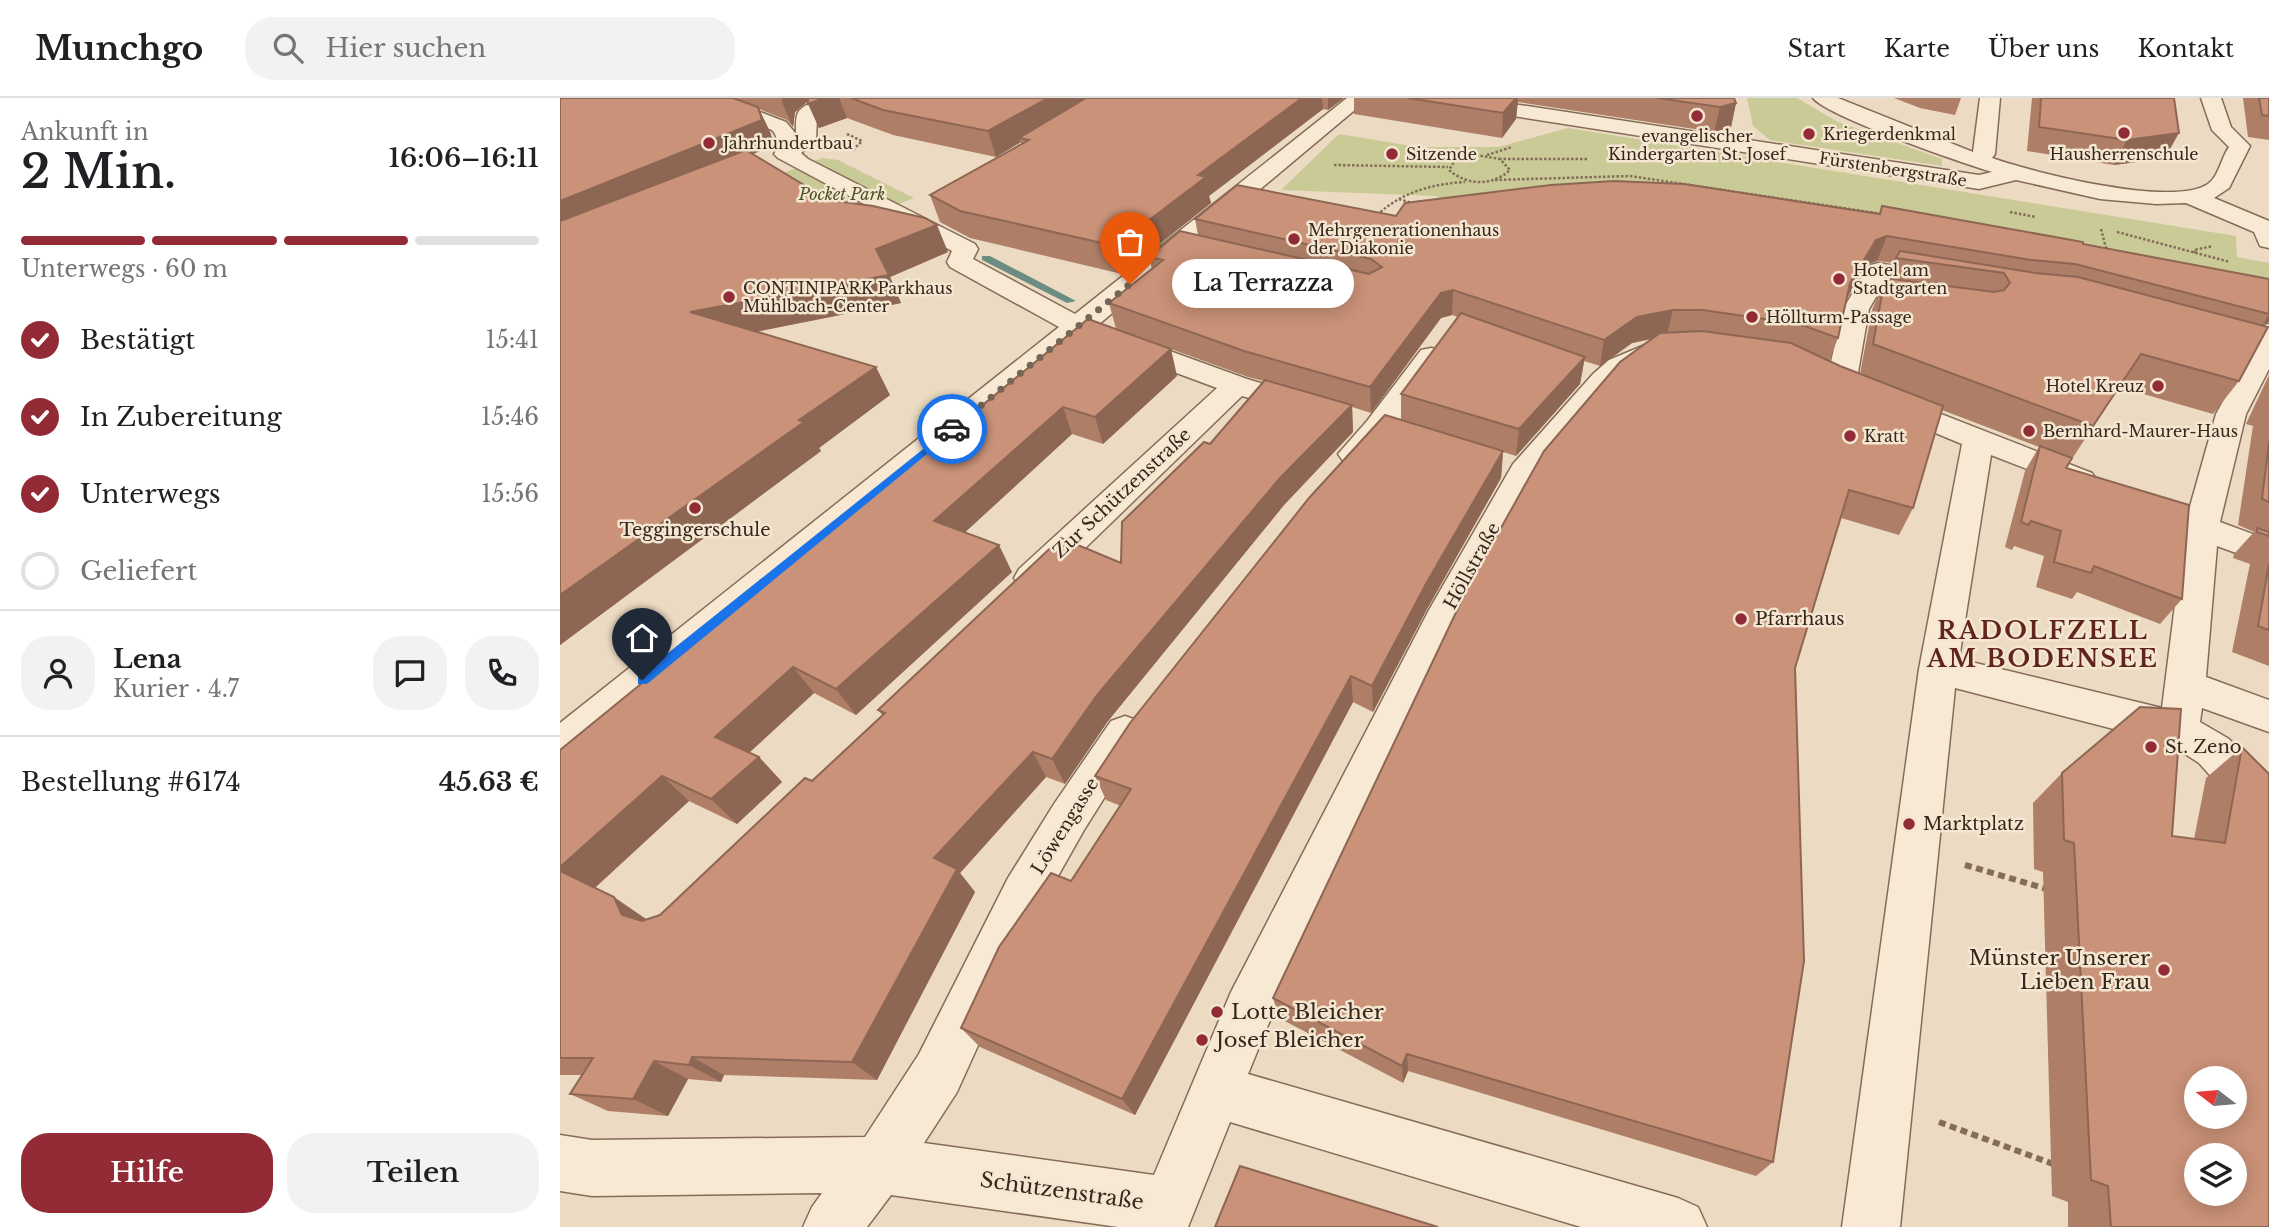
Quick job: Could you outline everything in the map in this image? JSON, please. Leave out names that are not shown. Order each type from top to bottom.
[{"type":"street","points":[[706,98],[784,129],[789,142],[788,153]]},
{"type":"street","points":[[738,110],[769,98]]},
{"type":"street","points":[[765,163],[788,153],[806,140],[807,114],[840,98]]},
{"type":"street","points":[[560,747],[1359,98]]},
{"type":"street","points":[[1823,98],[1886,127],[1975,160],[2050,183],[2107,193],[2187,196],[2218,187],[2227,177],[2232,154],[2248,145],[2222,130],[2211,98]]},
{"type":"street","points":[[1975,160],[1984,154],[1990,98]]},
{"type":"street","name":"Fürstenbergstraße","points":[[1444,104],[1974,181],[2017,173]]},
{"type":"street","points":[[788,153],[812,171],[900,213],[966,249],[959,262],[1078,327],[1237,385],[1365,424]]},
{"type":"street","points":[[2187,196],[2217,206],[2264,228],[2269,241]]},
{"type":"street","points":[[900,213],[923,202]]},
{"type":"street","points":[[1841,384],[1856,309],[1875,300],[1878,271],[1967,286]]},
{"type":"street","points":[[2179,729],[2202,528],[2231,414],[2266,342],[2184,333]]},
{"type":"street","points":[[1325,486],[1365,424],[1446,336]]},
{"type":"street","name":"Höllstraße","points":[[1216,1091],[1249,1010],[1447,610],[1511,467],[1592,376],[1644,351],[1677,346]]},
{"type":"street","points":[[1812,369],[1841,384],[1935,422],[2269,553]]},
{"type":"street","name":"Zur Schützenstraße","points":[[1005,604],[1237,385]]},
{"type":"street","points":[[1871,1227],[1938,669],[1978,439]]},
{"type":"street","points":[[1938,669],[2179,729],[2214,751],[2269,812]]},
{"type":"street","points":[[2186,686],[2269,716]]},
{"type":"street","name":"Löwengasse","points":[[832,1227],[878,1166],[938,1073],[1037,871],[1069,817],[1149,703]]},
{"type":"street","points":[[1216,1091],[1678,1227]]},
{"type":"street","name":"Schützenstraße","points":[[560,1163],[592,1168],[878,1166],[1166,1216],[1216,1091]]},
{"type":"path","points":[[1278,164],[1448,167],[1457,159],[1466,156],[1493,157],[1505,162],[1510,170],[1495,180]]},
{"type":"path","points":[[1448,167],[1457,177],[1472,181]]},
{"type":"path","points":[[1627,168],[1630,176]]},
{"type":"path","points":[[1373,222],[1380,212],[1399,199],[1431,186],[1472,181],[1630,176],[1894,216]]},
{"type":"path","points":[[1666,187],[1670,184],[1668,180]]},
{"type":"path","points":[[1399,199],[1418,204]]},
{"type":"path","points":[[2094,250],[2110,252],[2101,229]]},
{"type":"path","points":[[2157,239],[2230,262]]},
{"type":"path","points":[[1917,851],[2060,893]]},
{"type":"path","points":[[1886,1102],[2066,1169]]},
{"type":"green space","points":[[1747,98],[1797,98],[1838,122],[1942,159],[1942,166],[1770,140],[1753,126]]},
{"type":"green space","points":[[1568,128],[2236,236],[2237,257],[2269,263],[2269,290],[1765,207],[1457,211],[1436,196],[1281,190],[1339,134],[1418,147],[1498,147]]},
{"type":"green space","name":"Pocket Park","points":[[822,158],[838,160],[914,198],[841,227],[752,185]]},
{"type":"building","points":[[560,98],[733,98],[758,107],[762,120],[560,201]]},
{"type":"building","points":[[808,98],[824,98],[808,104]]},
{"type":"building","points":[[851,98],[1048,98],[988,131],[883,110]]},
{"type":"building","points":[[1086,98],[1302,98],[1198,175],[1206,177],[1115,246],[960,211],[930,195],[1029,140],[1019,138]]},
{"type":"building","points":[[1408,98],[1516,98],[1503,113]]},
{"type":"building","points":[[1657,98],[1734,98],[1736,103],[1720,107]]},
{"type":"building","points":[[2041,98],[2174,98],[2179,133],[2127,140],[2039,127]]},
{"type":"building","points":[[2259,98],[2269,98],[2269,116],[2262,115]]},
{"type":"building","points":[[746,150],[829,200],[873,206],[925,218],[937,225],[876,249],[889,275],[690,312],[876,367],[799,420],[804,422],[560,595],[560,221]]},
{"type":"building","points":[[1614,181],[1684,184],[1880,214],[1882,206],[2269,279],[2269,314],[2075,264],[2031,260],[1887,236],[1876,240],[1850,283],[1838,338],[1799,324],[1703,310],[1673,310],[1637,317],[1604,340],[1453,290],[1441,293],[1370,387],[1244,351],[1109,303],[1163,260],[1149,257],[1180,231],[1369,274],[1382,267],[1371,259],[1195,219],[1237,185],[1396,216],[1405,203],[1551,185]]},
{"type":"building","points":[[1900,251],[2035,273],[2078,277],[2268,327],[2239,381],[2141,354],[2093,426],[1873,344],[1885,278],[1994,292],[2004,290],[2010,283],[2004,273],[1896,258]]},
{"type":"building","points":[[1461,313],[1585,357],[1519,429],[1401,394]]},
{"type":"building","points":[[1088,319],[1171,349],[1095,417],[1063,407],[934,521],[999,545],[836,689],[793,667],[715,737],[759,757],[711,799],[662,776],[560,867],[560,750]]},
{"type":"building","points":[[1702,331],[1791,343],[1840,366],[1943,406],[1913,508],[1849,490],[1795,668],[1804,961],[1773,1162],[1407,1054],[1402,1066],[1273,998],[1469,585],[1544,451],[1620,362],[1660,333]]},
{"type":"building","points":[[1265,380],[1352,405],[1280,478],[1097,695],[1052,759],[1033,752],[934,858],[957,869],[852,1062],[692,1057],[689,1065],[654,1061],[633,1099],[570,1094],[593,1058],[560,1058],[560,871],[614,897],[622,915],[642,921],[660,915],[805,778],[812,781],[885,713],[878,710],[1061,538],[1121,563],[1122,522],[1204,442],[1210,444]]},
{"type":"building","points":[[1385,415],[1503,451],[1427,582],[1372,686],[1351,676],[1122,1099],[961,1028],[999,947],[1051,873],[1071,881],[1131,789],[1095,776],[1130,723],[1309,498]]},
{"type":"building","points":[[2269,442],[2269,502],[2262,499]]},
{"type":"building","points":[[2040,446],[2072,458],[2066,468],[2189,505],[2182,599],[2094,566],[2091,573],[2054,562],[2061,531],[2031,521],[2028,525],[2021,522]]},
{"type":"building","points":[[2257,528],[2269,532],[2269,536],[2257,532]]},
{"type":"building","points":[[2269,564],[2269,630],[2258,626]]},
{"type":"building","name":"Münster Unserer Lieben Frau","points":[[2140,707],[2181,709],[2172,836],[2225,843],[2242,747],[2269,774],[2269,1227],[2111,1227],[2108,1186],[2091,1180],[2074,843],[2064,840],[2062,773]]},
{"type":"building","points":[[1240,1166],[1438,1227],[1215,1227]]},
{"type":"waterway","points":[[986,258],[1071,301]]},
{"type":"way so far","points":[[952,429],[1130,284]]},
{"type":"place","name":"evangelischer Kindergarten St. Josef","points":[[1697,116]]},
{"type":"place","name":"Hausherrenschule","points":[[2124,133]]},
{"type":"place","name":"Kriegerdenkmal","points":[[1809,134]]},
{"type":"place","name":"Jahrhundertbau","points":[[709,143]]},
{"type":"place","name":"Sitzende","points":[[1392,154]]},
{"type":"place","name":"Mehrgenerationenhaus der Diakonie","points":[[1294,239]]},
{"type":"place","name":"Hotel am Stadtgarten","points":[[1839,279]]},
{"type":"place","name":"La Terrazza","points":[[1130,284]]},
{"type":"place","name":"CONTINIPARK Parkhaus Mühlbach-Center","points":[[729,297]]},
{"type":"place","name":"Höllturm-Passage","points":[[1752,317]]},
{"type":"place","name":"Hotel Kreuz","points":[[2158,386]]},
{"type":"place","name":"Bernhard-Maurer-Haus","points":[[2029,431]]},
{"type":"place","name":"Kratt","points":[[1850,436]]},
{"type":"place","name":"Teggingerschule","points":[[695,508]]},
{"type":"place","name":"Pfarrhaus","points":[[1741,619]]},
{"type":"place","name":"St. Zeno","points":[[2151,747]]},
{"type":"place","name":"Marktplatz","points":[[1909,824]]},
{"type":"place","name":"Münster Unserer Lieben Frau","points":[[2164,970]]},
{"type":"place","name":"Lotte Bleicher","points":[[1217,1012]]},
{"type":"place","name":"Josef Bleicher","points":[[1202,1040]]},
{"type":"district","name":"RADOLFZELL AM BODENSEE","points":[[2043,645]]},
{"type":"route","points":[[642,680],[952,429]]}]
